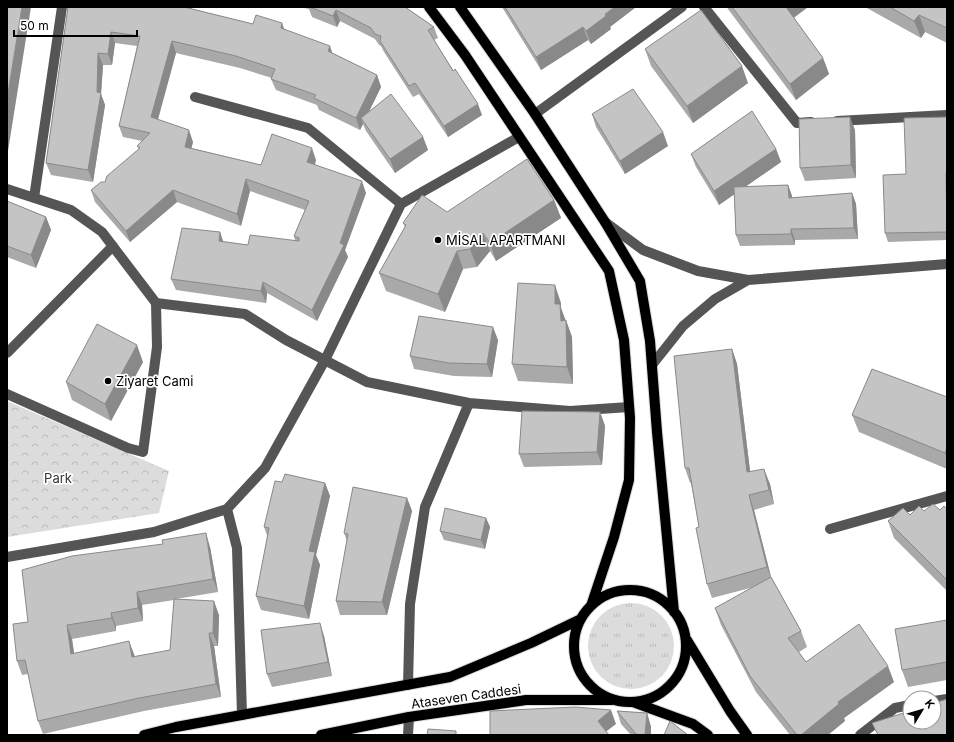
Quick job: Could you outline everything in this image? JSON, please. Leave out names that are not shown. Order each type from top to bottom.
[{"type":"main road","points":[[430,7],[465,55],[609,271],[624,340],[629,406],[629,480],[614,537],[591,606]]},
{"type":"main road","points":[[460,7],[535,114],[605,222],[640,281],[650,341],[674,612]]},
{"type":"main road","points":[[708,735],[693,724],[633,702],[616,700],[600,693],[588,682],[579,668],[574,652],[575,640],[581,619],[591,606],[607,595],[625,590],[643,591],[661,599],[674,612],[682,624],[686,638],[730,711],[747,735]]},
{"type":"main road","points":[[144,735],[176,727],[450,677],[531,644],[581,619]]},
{"type":"main road","points":[[633,702],[655,696],[674,681],[682,668],[686,652],[686,638]]},
{"type":"main road","name":"Ataseven Caddesi","points":[[321,735],[409,718],[526,700],[616,700]]},
{"type":"street","points":[[34,198],[62,7]]},
{"type":"street","points":[[535,114],[682,7]]},
{"type":"street","points":[[704,7],[797,123],[947,115]]},
{"type":"street","points":[[195,97],[308,128],[400,204]]},
{"type":"street","points":[[7,557],[154,532],[227,509],[265,468],[325,360],[400,204],[519,137]]},
{"type":"street","points":[[7,189],[71,210],[102,232],[156,303],[157,347],[143,452],[128,448],[7,394]]},
{"type":"street","points":[[605,222],[643,250],[698,271],[748,280],[947,264]]},
{"type":"street","points":[[7,353],[113,246]]},
{"type":"street","points":[[652,365],[683,326],[715,299],[748,280]]},
{"type":"street","points":[[156,303],[245,314],[286,340],[367,382],[469,403],[570,410],[629,406]]},
{"type":"street","points":[[408,685],[410,604],[426,507],[469,403]]},
{"type":"street","points":[[830,529],[947,496]]},
{"type":"street","points":[[227,509],[237,548],[242,715]]},
{"type":"street","points":[[860,735],[896,708],[902,707]]},
{"type":"street","points":[[408,735],[409,718]]},
{"type":"green space","name":"Park","points":[[7,401],[169,471],[159,513],[7,537]]},
{"type":"green space","points":[[631,603],[647,607],[661,616],[670,630],[674,646],[670,662],[661,676],[647,685],[631,689],[615,685],[601,676],[592,662],[588,646],[592,630],[601,616],[615,607]]},
{"type":"building","points":[[7,7],[22,7],[7,99]]},
{"type":"building","points":[[68,7],[184,7],[253,24],[256,15],[282,23],[281,28],[330,46],[328,51],[377,75],[356,118],[314,98],[316,95],[271,79],[275,69],[236,56],[172,41],[151,117],[189,130],[185,147],[261,165],[272,134],[312,148],[307,162],[362,181],[340,243],[344,245],[312,310],[263,282],[261,291],[171,279],[182,228],[220,232],[219,241],[248,245],[250,235],[299,241],[299,238],[294,236],[309,201],[246,179],[237,214],[173,190],[126,231],[91,190],[101,182],[105,182],[107,176],[140,148],[137,146],[150,133],[119,126],[140,36],[111,32],[108,54],[98,53],[97,92],[101,93],[88,170],[46,163]]},
{"type":"building","points":[[310,7],[405,7],[434,27],[428,30],[453,71],[455,69],[478,104],[444,126],[415,83],[409,86],[380,41],[381,36],[375,34],[371,28],[336,10],[333,16]]},
{"type":"building","points":[[505,7],[615,7],[586,31],[583,27],[536,57]]},
{"type":"building","points":[[732,7],[786,7],[823,58],[790,84]]},
{"type":"building","points":[[890,7],[947,7],[947,28],[919,15],[914,21]]},
{"type":"building","points":[[701,10],[742,66],[687,106],[645,49]]},
{"type":"building","points":[[633,89],[663,132],[620,161],[592,114]]},
{"type":"building","points":[[391,94],[423,137],[390,159],[361,118]]},
{"type":"building","points":[[752,111],[776,149],[714,191],[691,154]]},
{"type":"building","points":[[850,117],[851,165],[800,168],[799,119]]},
{"type":"building","points":[[947,117],[947,232],[885,233],[883,175],[906,174],[904,118]]},
{"type":"building","points":[[527,159],[554,200],[490,243],[483,233],[470,249],[457,251],[438,294],[379,273],[406,225],[403,223],[422,195],[447,212]]},
{"type":"building","points":[[788,185],[789,198],[852,193],[854,228],[791,229],[791,234],[736,235],[734,187]]},
{"type":"building","points":[[7,201],[46,217],[31,255],[7,246]]},
{"type":"building","points":[[518,283],[555,285],[555,304],[560,304],[561,321],[566,320],[567,367],[512,364]]},
{"type":"building","points":[[419,316],[493,327],[487,364],[449,363],[410,356]]},
{"type":"building","points":[[97,324],[137,345],[105,404],[66,382]]},
{"type":"building","points":[[732,349],[747,472],[764,469],[769,490],[749,495],[767,567],[707,584],[696,528],[699,527],[689,468],[685,468],[674,356]]},
{"type":"building","points":[[872,369],[947,397],[947,448],[945,453],[852,415]]},
{"type":"building","points":[[522,411],[600,412],[597,452],[519,454]]},
{"type":"building","points":[[285,474],[325,483],[309,551],[315,552],[304,606],[256,596],[269,528],[264,527],[275,481],[282,482]]},
{"type":"building","points":[[353,487],[407,498],[382,602],[336,601],[348,534],[344,533]]},
{"type":"building","points":[[933,504],[940,510],[944,506],[947,509],[947,580],[888,521],[903,508],[910,515],[919,506],[924,511]]},
{"type":"building","points":[[445,508],[486,518],[481,540],[440,531]]},
{"type":"building","points":[[206,533],[213,579],[137,592],[138,608],[111,613],[112,618],[67,625],[71,654],[129,641],[132,657],[170,650],[174,599],[214,601],[213,633],[209,633],[216,684],[139,698],[38,721],[25,660],[17,661],[13,624],[28,622],[22,570],[72,556],[163,544],[162,540]]},
{"type":"building","points":[[771,577],[801,631],[788,638],[806,662],[859,624],[888,666],[838,702],[839,704],[801,735],[797,735],[750,676],[715,608]]},
{"type":"building","points":[[947,620],[947,662],[902,670],[895,629]]},
{"type":"building","points":[[320,623],[328,662],[267,674],[261,630]]},
{"type":"building","points":[[947,699],[947,735],[878,735],[872,723],[902,714],[902,730],[942,730],[942,701]]},
{"type":"building","points":[[575,707],[611,710],[598,721],[609,735],[490,735],[490,711]]},
{"type":"building","points":[[617,711],[647,713],[645,735],[637,735]]},
{"type":"building","points":[[670,721],[688,735],[664,735]]},
{"type":"building","points":[[428,729],[456,731],[456,735],[427,735]]},
{"type":"place","name":"MİSAL APARTMANI","points":[[438,240]]},
{"type":"place","name":"Ziyaret Cami","points":[[108,381]]}]
